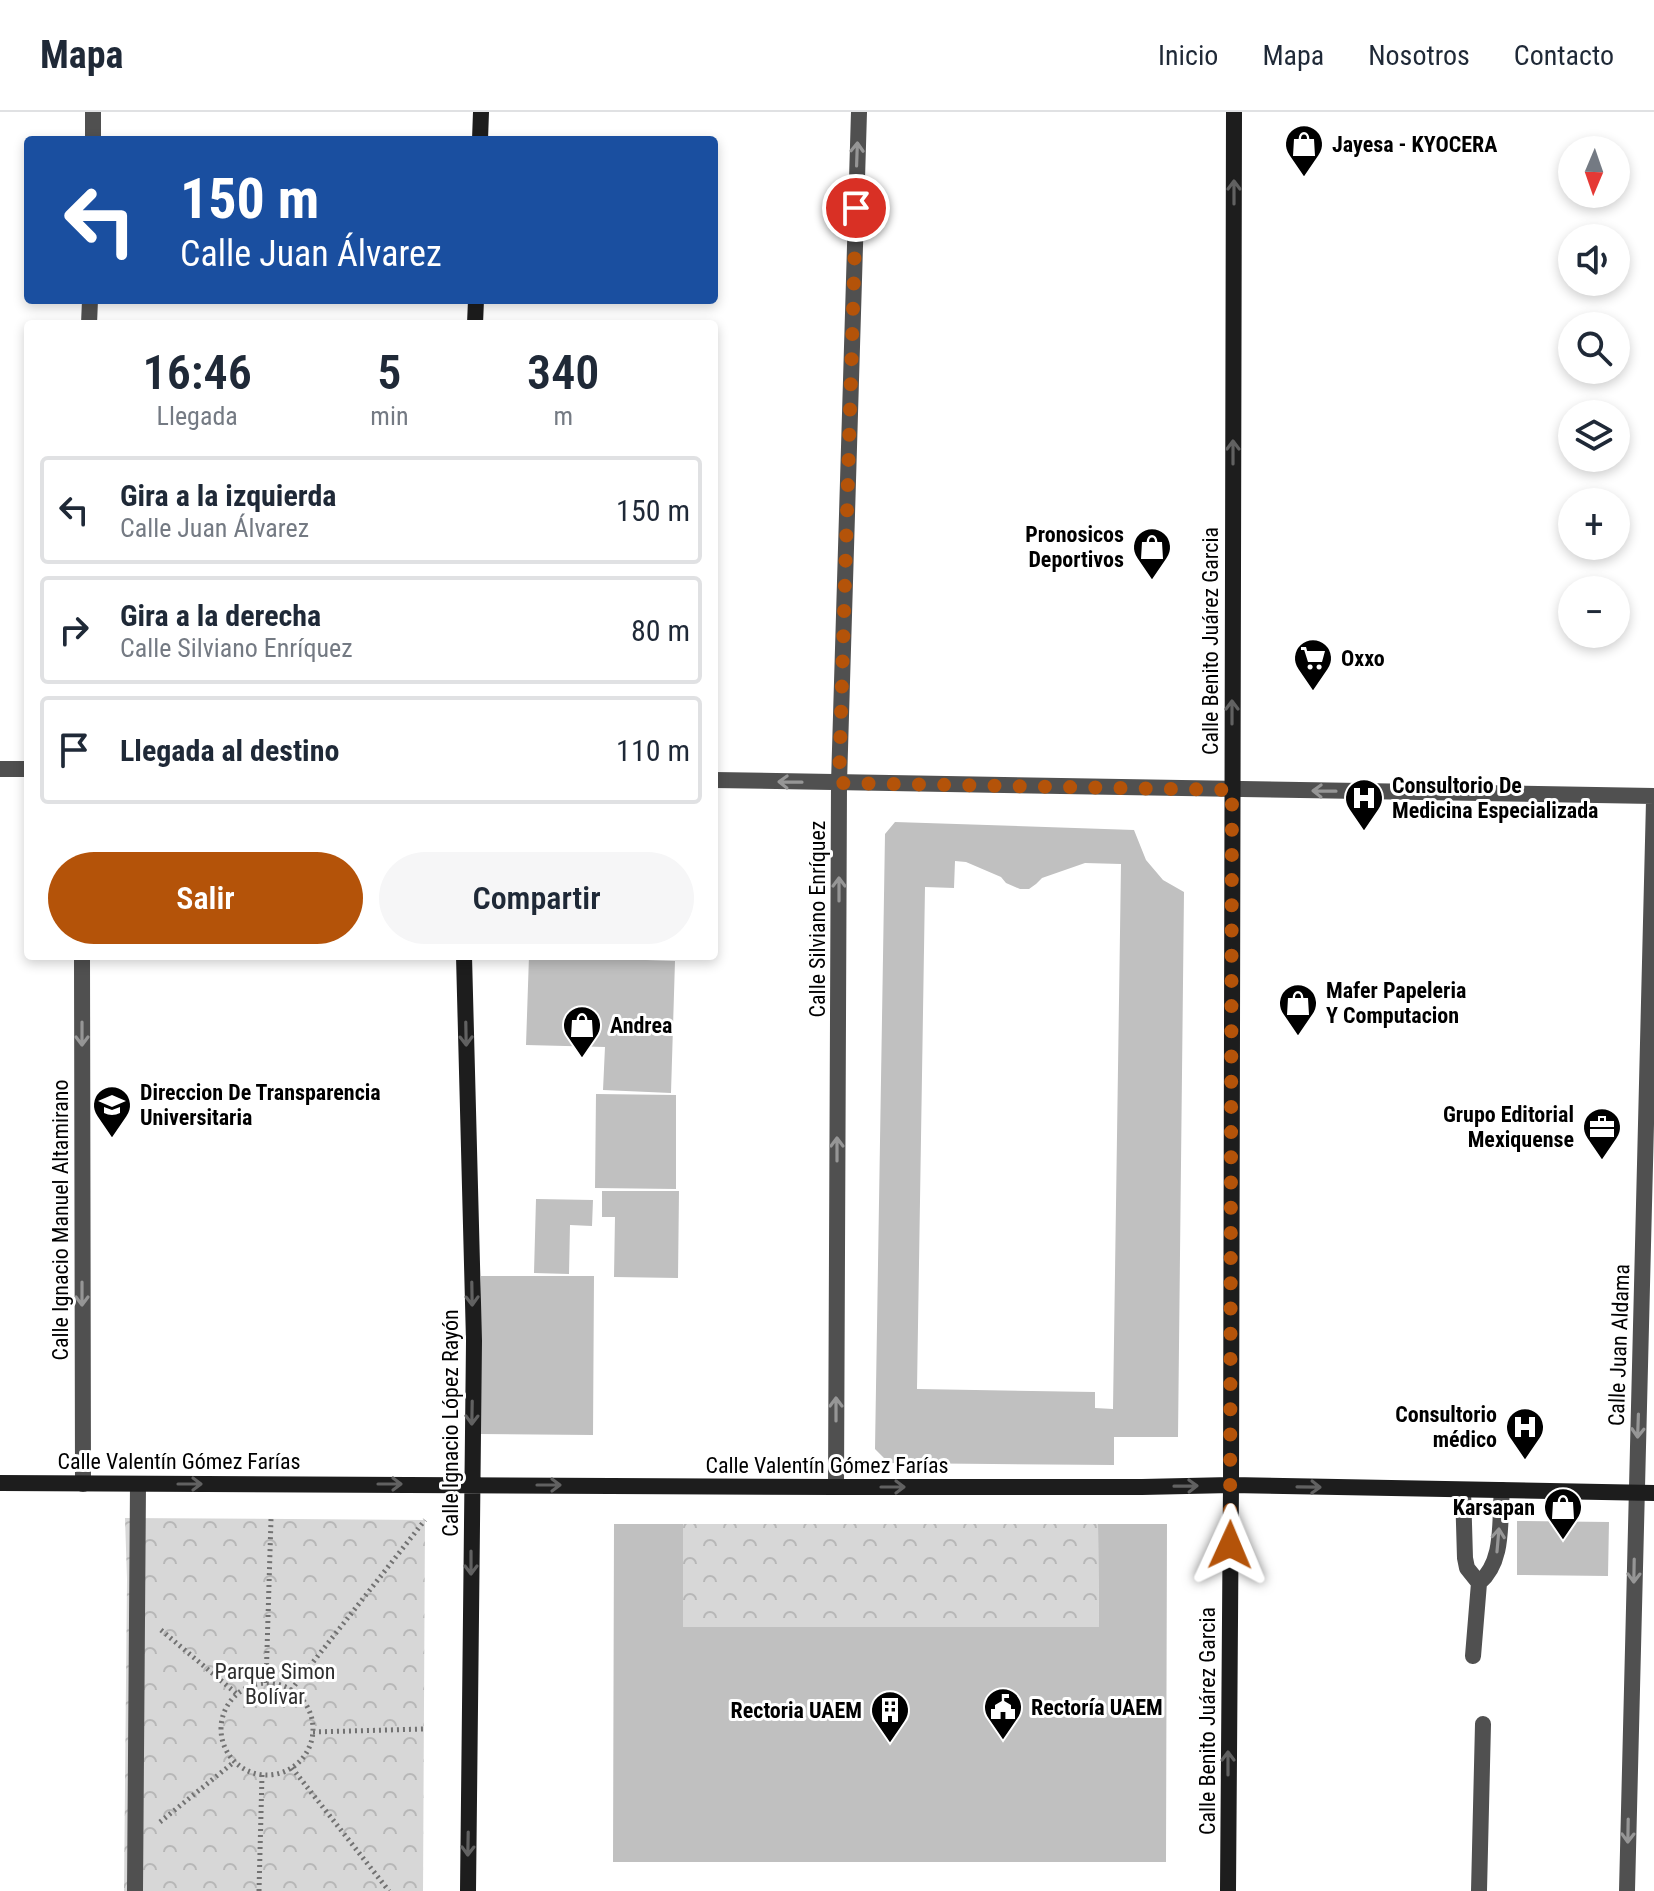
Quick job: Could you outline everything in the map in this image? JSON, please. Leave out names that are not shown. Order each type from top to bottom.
[{"type":"main road","points":[[480,136],[481,112]]},
{"type":"main road","name":"Calle Benito Juárez Garcia","points":[[1228,1891],[1234,112]]},
{"type":"main road","name":"Calle Ignacio López Rayón","points":[[464,960],[474,1341],[468,1891]]},
{"type":"main road","name":"Calle Valentín Gómez Farías","points":[[0,1483],[836,1487],[1231,1485],[1654,1493]]},
{"type":"street","points":[[93,112],[93,136]]},
{"type":"street","name":"Calle Silviano Enríquez","points":[[836,1487],[839,783],[859,112]]},
{"type":"street","points":[[0,769],[24,769]]},
{"type":"street","points":[[718,780],[1654,798]]},
{"type":"street","name":"Calle Juan Aldama","points":[[1627,1891],[1654,798]]},
{"type":"street","name":"Calle Ignacio Manuel Altamirano","points":[[82,960],[83,1484]]},
{"type":"street","points":[[135,1891],[138,1484]]},
{"type":"street","points":[[1463,1490],[1465,1558],[1467,1568],[1479,1583],[1473,1656]]},
{"type":"street","points":[[1479,1583],[1488,1576],[1495,1562],[1502,1490]]},
{"type":"street","points":[[1479,1891],[1483,1724]]},
{"type":"path","points":[[266,1683],[271,1519]]},
{"type":"path","points":[[291,1690],[425,1520]]},
{"type":"path","points":[[137,1610],[237,1694]]},
{"type":"path","points":[[266,1683],[291,1690],[308,1708],[312,1720],[310,1746],[303,1759],[278,1775],[247,1771],[234,1762],[225,1750],[220,1735],[221,1720],[227,1706],[237,1694],[251,1686],[266,1683]]},
{"type":"path","points":[[313,1732],[424,1729]]},
{"type":"path","points":[[135,1842],[234,1762]]},
{"type":"path","points":[[292,1768],[389,1891]]},
{"type":"path","points":[[259,1891],[262,1775]]},
{"type":"green space","name":"Parque Simon Bolívar","points":[[125,1518],[425,1520],[423,1891],[124,1891]]},
{"type":"green space","points":[[683,1524],[1098,1524],[1099,1627],[683,1627]]},
{"type":"building","points":[[895,822],[1134,830],[1146,860],[1163,880],[1184,892],[1178,1437],[1114,1437],[1114,1465],[889,1463],[875,1449],[885,834]],"holes":[[[955,861],[966,862],[1020,889],[1029,889],[1042,878],[1085,863],[1121,864],[1113,1409],[1095,1408],[1095,1392],[917,1389],[925,887],[954,888]]]},
{"type":"building","points":[[529,960],[675,961],[671,1093],[603,1090],[605,1047],[526,1045]]},
{"type":"building","points":[[596,1094],[676,1095],[676,1189],[595,1188]]},
{"type":"building","points":[[602,1191],[679,1191],[678,1278],[614,1277],[615,1217],[602,1217]]},
{"type":"building","points":[[536,1199],[593,1200],[592,1226],[570,1225],[569,1274],[534,1273]]},
{"type":"building","points":[[481,1276],[594,1276],[593,1435],[479,1434]]},
{"type":"building","name":"Karsapan","points":[[1517,1521],[1609,1522],[1608,1576],[1517,1575]]},
{"type":"building","name":"Rectoría UAEM","points":[[614,1524],[683,1524],[683,1627],[1099,1627],[1098,1524],[1167,1524],[1166,1862],[613,1862]]},
{"type":"place","name":"Jayesa - KYOCERA","points":[[1304,178]]},
{"type":"place","name":"Pronosicos Deportivos","points":[[1152,581]]},
{"type":"place","name":"Oxxo","points":[[1313,692]]},
{"type":"place","name":"Consultorio De Medicina Especializada","points":[[1364,832]]},
{"type":"place","name":"Mafer Papeleria Y Computacion","points":[[1298,1037]]},
{"type":"place","name":"Andrea","points":[[582,1059]]},
{"type":"place","name":"Direccion De Transparencia Universitaria","points":[[112,1139]]},
{"type":"place","name":"Grupo Editorial Mexiquense","points":[[1602,1161]]},
{"type":"place","name":"Consultorio médico","points":[[1525,1461]]},
{"type":"place","name":"Karsapan","points":[[1563,1541]]},
{"type":"place","name":"Rectoría UAEM","points":[[1003,1741]]},
{"type":"place","name":"Rectoria UAEM","points":[[890,1744]]},
{"type":"route","points":[[856,208],[839,783],[1232,790],[1230,1545]]}]
